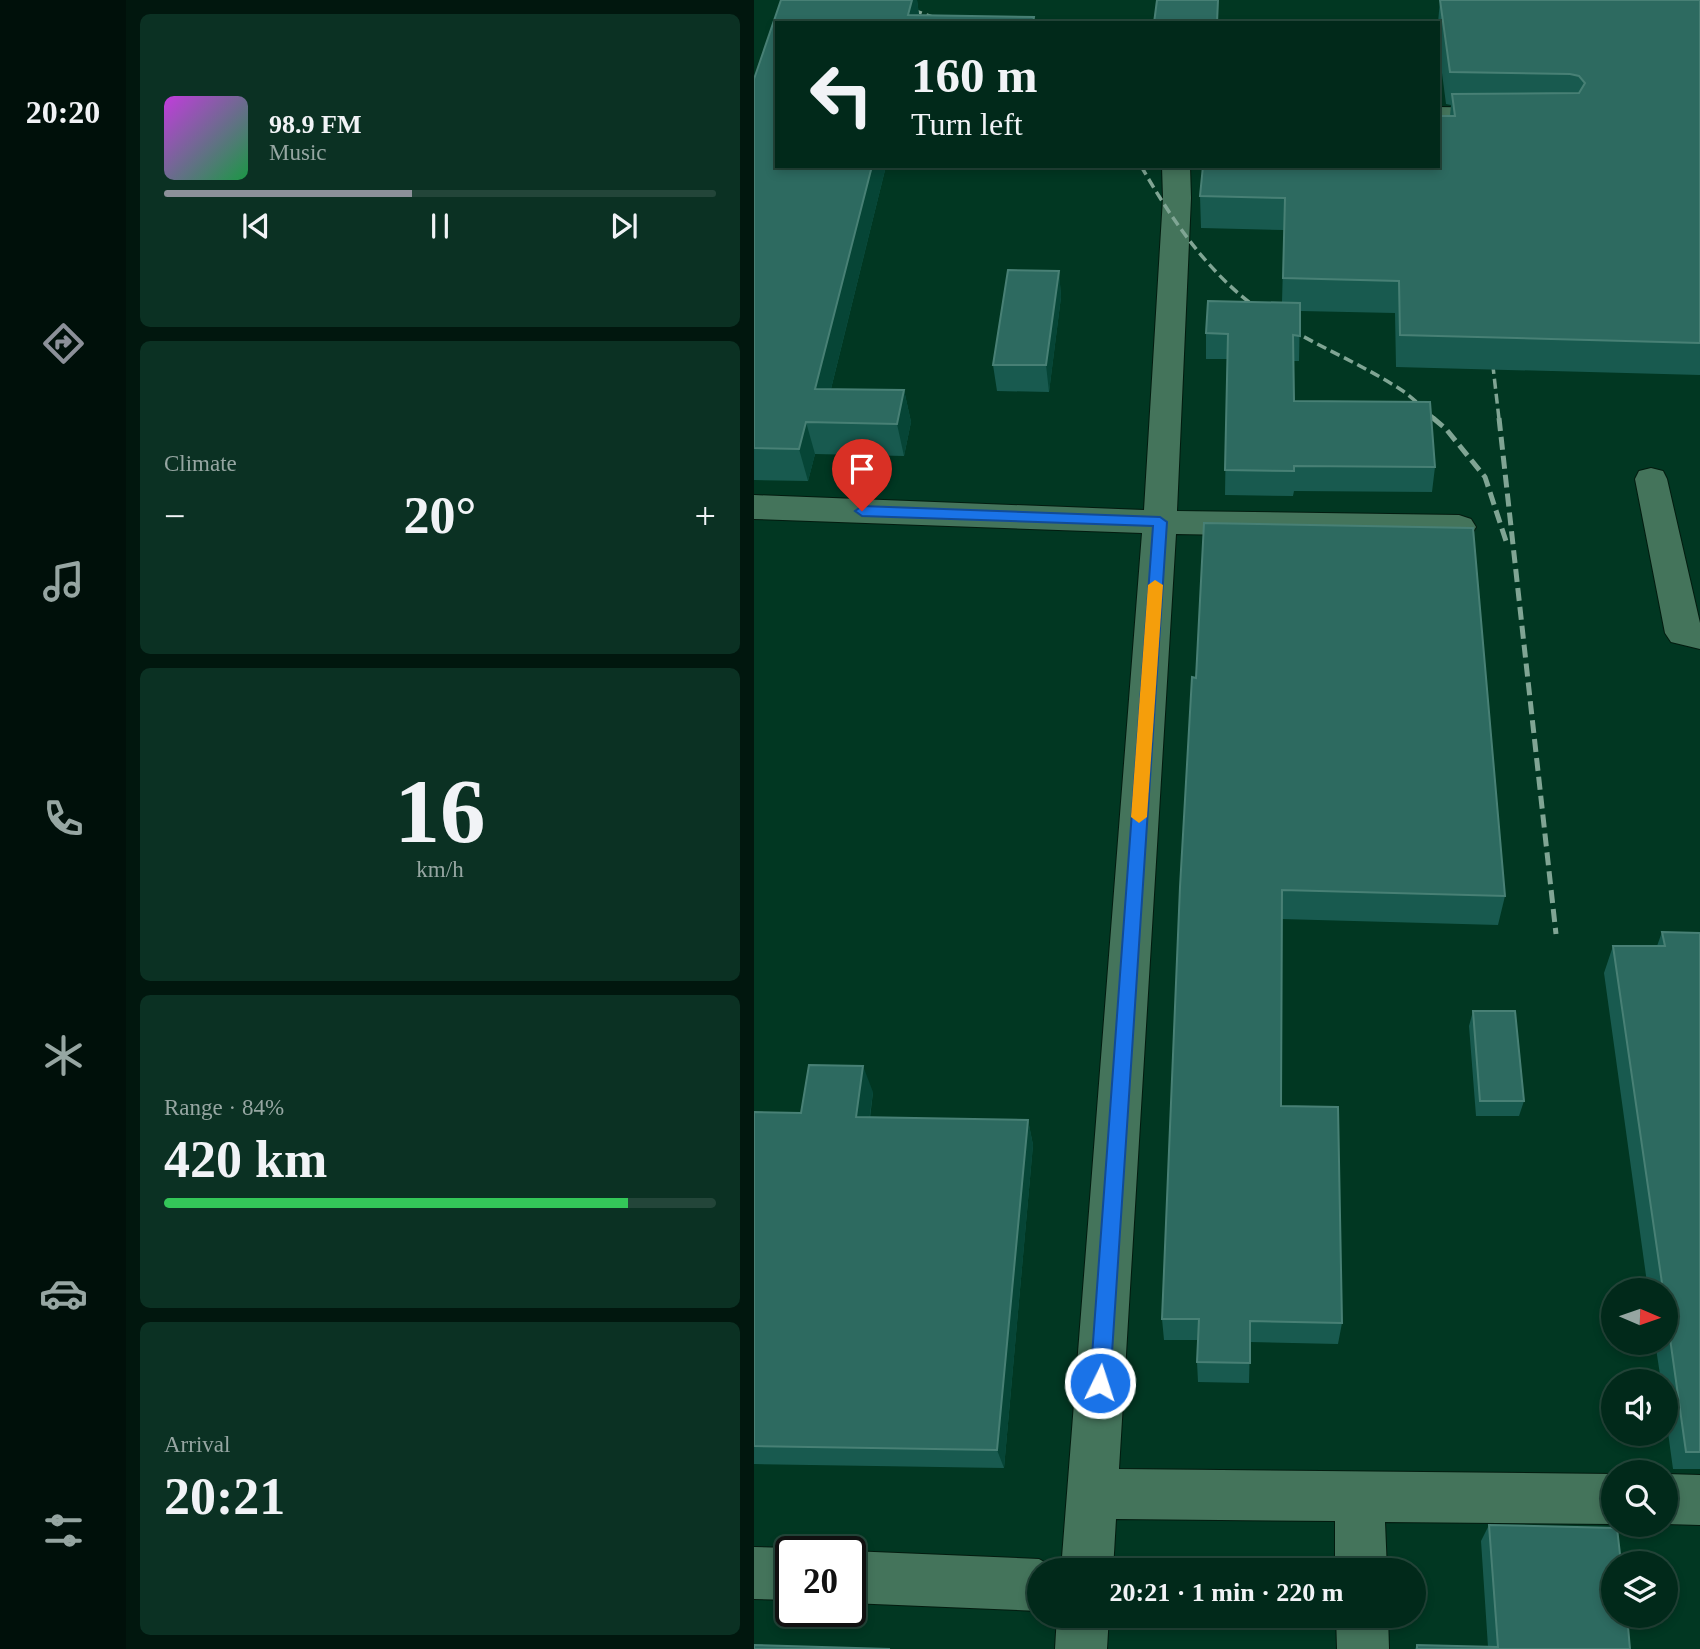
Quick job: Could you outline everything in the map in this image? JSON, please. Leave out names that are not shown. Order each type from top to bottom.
[{"type":"lane","points":[[1440,115],[1522,117]]},
{"type":"lane","points":[[1088,1558],[1160,522],[1177,198],[1176,168]]},
{"type":"lane","points":[[1651,479],[1683,633],[1700,636]]},
{"type":"lane","points":[[754,507],[1160,522],[1459,527]]},
{"type":"lane","points":[[1092,1494],[1601,1499]]},
{"type":"lane","points":[[1360,1496],[1361,1558]]},
{"type":"lane","points":[[1678,1499],[1700,1500]]},
{"type":"lane","points":[[754,1573],[775,1574]]},
{"type":"lane","points":[[866,1578],[1027,1584]]},
{"type":"lane","points":[[1081,1649],[1082,1628]]},
{"type":"lane","points":[[1362,1628],[1363,1649]]},
{"type":"building","points":[[781,0],[912,0],[908,15],[1034,17],[1033,21],[775,21],[775,168],[871,168],[815,389],[904,390],[897,424],[806,422],[799,449],[754,448],[754,79]]},
{"type":"building","points":[[1157,0],[1218,0],[1217,21],[1154,21]]},
{"type":"building","points":[[1440,0],[1700,0],[1700,343],[1400,335],[1399,281],[1283,278],[1285,198],[1200,196],[1203,168],[1440,168],[1440,116],[1455,116],[1452,94],[1579,93],[1585,83],[1579,76],[1570,74],[1450,72]]},
{"type":"building","points":[[1008,270],[1059,271],[1046,365],[993,365]]},
{"type":"building","points":[[1208,301],[1300,303],[1300,336],[1293,335],[1294,401],[1430,402],[1435,467],[1294,466],[1294,471],[1225,470],[1228,334],[1206,333]]},
{"type":"building","points":[[1204,523],[1473,528],[1505,896],[1282,890],[1281,1106],[1338,1107],[1342,1323],[1250,1321],[1250,1363],[1197,1362],[1199,1319],[1162,1319],[1180,887],[1192,677],[1196,678]]},
{"type":"building","points":[[1662,932],[1700,933],[1700,1452],[1686,1452],[1678,1395],[1678,1369],[1674,1369],[1672,1355],[1678,1355],[1678,1278],[1661,1278],[1613,946],[1665,946]]},
{"type":"building","points":[[1473,1011],[1515,1011],[1524,1101],[1480,1101]]},
{"type":"building","points":[[809,1065],[863,1066],[856,1117],[1028,1120],[997,1450],[754,1446],[754,1112],[801,1113]]},
{"type":"building","points":[[1489,1525],[1601,1528],[1601,1537],[1618,1537],[1620,1551],[1601,1551],[1601,1628],[1628,1628],[1630,1649],[1417,1649],[1417,1645],[1498,1647]]},
{"type":"building","points":[[754,1645],[890,1649],[754,1649]]},
{"type":"railway","points":[[884,0],[944,21]]},
{"type":"railway","points":[[1142,168],[1184,234],[1209,265],[1238,293],[1297,333],[1383,378],[1403,391],[1435,419]]},
{"type":"railway","points":[[1491,349],[1499,419]]},
{"type":"railway","points":[[1433,418],[1446,429],[1485,477],[1506,541]]},
{"type":"railway","points":[[1499,418],[1556,934]]},
{"type":"slow traffic","points":[[1139,817],[1155,585]]},
{"type":"route","points":[[862,511],[1160,522],[1100,1383]]}]
